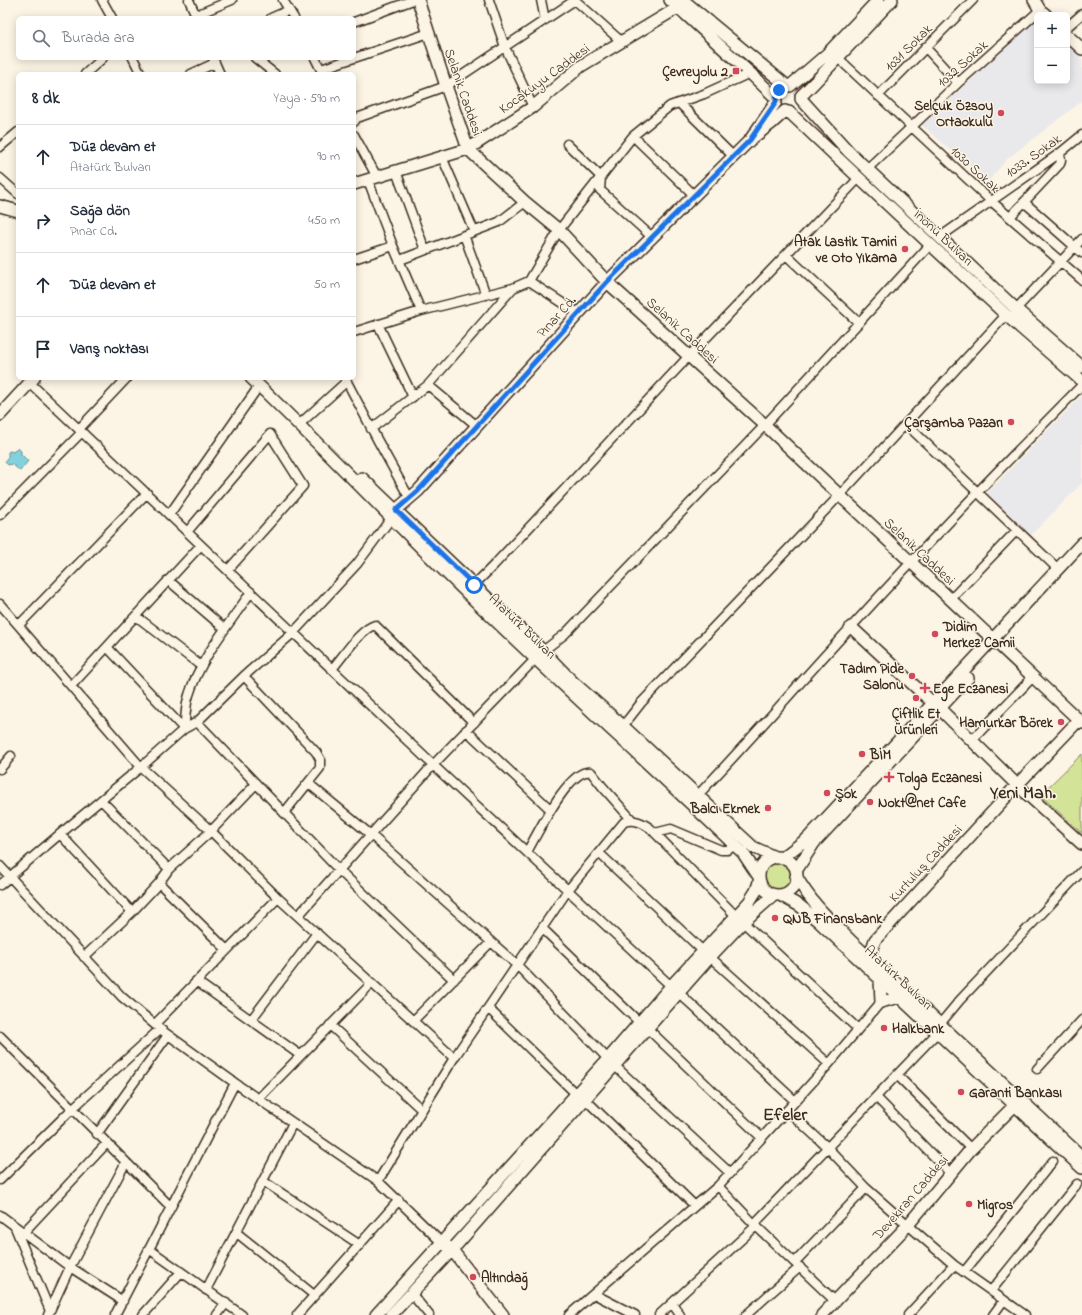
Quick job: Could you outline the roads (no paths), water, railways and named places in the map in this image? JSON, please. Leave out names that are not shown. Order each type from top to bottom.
[{"type":"main road","name":"Selanik Caddesi","points":[[418,0],[468,149],[525,202],[560,230],[607,282],[765,425],[950,600],[1081,720]]},
{"type":"main road","points":[[750,140],[776,100],[779,90],[788,86],[827,54],[878,0]]},
{"type":"main road","points":[[677,2],[750,73],[776,100],[778,106],[787,111],[793,111],[799,107],[801,98],[892,0]]},
{"type":"main road","points":[[1034,0],[1043,12]]},
{"type":"main road","name":"Kocakuyu Caddesi","points":[[356,183],[468,149],[532,107],[581,66],[622,42],[677,2]]},
{"type":"main road","points":[[677,2],[788,86],[797,89],[801,98]]},
{"type":"main road","points":[[1070,38],[1082,49]]},
{"type":"main road","name":"İnönü Bulvarı","points":[[801,98],[849,152],[1016,308],[1082,367]]},
{"type":"main road","points":[[750,140],[787,111]]},
{"type":"main road","name":"İnönü Bulvarı","points":[[787,111],[930,246],[1082,381]]},
{"type":"main road","name":"Pınar Cd.","points":[[394,514],[410,499],[607,282],[750,140]]},
{"type":"main road","points":[[0,206],[16,210]]},
{"type":"main road","points":[[930,246],[940,237]]},
{"type":"main road","points":[[1006,315],[1016,308]]},
{"type":"main road","points":[[0,415],[32,380]]},
{"type":"main road","name":"Atatürk Bulvarı","points":[[256,381],[303,420],[394,514],[467,594],[623,726],[694,799],[749,860],[759,879]]},
{"type":"main road","name":"Atatürk Bulvarı","points":[[256,381],[394,514],[474,585],[539,655],[694,799],[754,847],[779,858]]},
{"type":"main road","points":[[996,642],[1082,543]]},
{"type":"main road","points":[[739,919],[777,895],[785,894],[794,887],[796,874],[814,843],[996,642],[1082,554]]},
{"type":"main road","points":[[851,627],[937,706],[1017,785],[1082,844]]},
{"type":"main road","points":[[391,1315],[452,1250],[581,1096],[739,919],[756,891],[761,868],[764,864],[794,850],[808,838],[937,706]]},
{"type":"main road","name":"Kurtuluş Caddesi","points":[[875,940],[1017,785],[1081,720]]},
{"type":"main road","points":[[779,858],[790,863],[796,874]]},
{"type":"main road","name":"Atatürk Bulvarı","points":[[796,874],[805,891],[817,906],[938,1029]]},
{"type":"main road","points":[[759,879],[765,890],[777,895]]},
{"type":"main road","name":"Atatürk Bulvarı","points":[[777,895],[800,906],[817,920],[899,997],[938,1029],[1018,1102],[1080,1153]]},
{"type":"main road","points":[[853,943],[875,940],[869,958]]},
{"type":"main road","points":[[880,980],[881,1002],[899,997]]},
{"type":"main road","points":[[376,1315],[442,1242],[581,1096]]},
{"type":"main road","name":"Atatürk Bulvarı","points":[[1018,1102],[1082,1168]]},
{"type":"main road","name":"Devekıran Caddesi","points":[[822,1315],[908,1225],[971,1149],[1018,1102]]},
{"type":"main road","points":[[442,1242],[452,1250],[503,1315]]},
{"type":"street","points":[[102,0],[111,16]]},
{"type":"street","points":[[189,0],[196,16],[232,0]]},
{"type":"street","points":[[283,0],[293,16]]},
{"type":"street","points":[[356,21],[412,0]]},
{"type":"street","points":[[489,0],[505,48],[532,107]]},
{"type":"street","points":[[540,0],[545,20]]},
{"type":"street","points":[[356,119],[446,86],[575,0],[622,42]]},
{"type":"street","name":"1031 Sokak","points":[[878,96],[972,0]]},
{"type":"street","points":[[276,16],[289,10]]},
{"type":"street","points":[[1070,24],[1082,14]]},
{"type":"street","name":"1032 Sokak","points":[[867,169],[958,83],[1034,20]]},
{"type":"street","points":[[356,57],[429,33]]},
{"type":"street","points":[[925,47],[958,83]]},
{"type":"street","name":"1030 Sokak","points":[[838,57],[990,200],[1082,280]]},
{"type":"street","points":[[87,72],[101,60]]},
{"type":"street","points":[[134,60],[140,72]]},
{"type":"street","points":[[193,72],[214,60],[219,72]]},
{"type":"street","points":[[258,60],[272,72]]},
{"type":"street","points":[[317,60],[322,72],[349,60]]},
{"type":"street","points":[[356,331],[421,311],[513,288],[529,281],[560,230],[633,136],[670,106],[750,73]]},
{"type":"street","points":[[679,103],[733,156]]},
{"type":"street","points":[[0,147],[16,134]]},
{"type":"street","name":"1033. Sokak","points":[[940,237],[990,200],[1060,153],[1082,135]]},
{"type":"street","points":[[633,136],[694,195]]},
{"type":"street","points":[[356,140],[373,178],[393,246],[421,311]]},
{"type":"street","points":[[567,144],[601,177]]},
{"type":"street","points":[[1010,217],[1060,164],[1062,160],[1060,153]]},
{"type":"street","points":[[442,157],[474,231]]},
{"type":"street","points":[[396,171],[425,250]]},
{"type":"street","points":[[601,177],[600,190],[652,237]]},
{"type":"street","points":[[0,178],[16,192]]},
{"type":"street","points":[[474,585],[859,178]]},
{"type":"street","points":[[400,260],[499,222],[525,202]]},
{"type":"street","points":[[1024,202],[1082,253]]},
{"type":"street","points":[[464,235],[486,295]]},
{"type":"street","points":[[1016,308],[1082,239]]},
{"type":"street","points":[[356,258],[393,246]]},
{"type":"street","points":[[298,916],[466,730],[539,655],[565,634],[765,425],[930,246]]},
{"type":"street","points":[[786,255],[859,323]]},
{"type":"street","points":[[529,281],[578,314]]},
{"type":"street","points":[[371,429],[428,385],[513,288]]},
{"type":"street","points":[[623,726],[641,703],[839,496],[1006,315]]},
{"type":"street","points":[[378,324],[413,397]]},
{"type":"street","points":[[32,380],[81,431],[293,633],[795,1101]]},
{"type":"street","points":[[0,515],[81,431],[125,380]]},
{"type":"street","points":[[303,420],[346,380],[410,499]]},
{"type":"street","points":[[169,515],[256,381]]},
{"type":"street","points":[[428,385],[477,426]]},
{"type":"street","points":[[694,799],[978,491],[1082,385]]},
{"type":"street","points":[[906,424],[978,491],[1058,569]]},
{"type":"street","points":[[187,532],[270,434],[303,486],[228,570]]},
{"type":"street","points":[[19,625],[147,493]]},
{"type":"street","points":[[0,885],[141,768],[184,729],[197,722],[244,676],[293,633],[357,564],[394,514]]},
{"type":"street","points":[[950,600],[1018,530]]},
{"type":"street","points":[[71,686],[201,545]]},
{"type":"street","points":[[168,580],[225,629]]},
{"type":"street","points":[[184,729],[188,696],[201,666],[251,592]]},
{"type":"street","points":[[0,605],[19,625],[141,768],[211,831],[278,898],[454,1058]]},
{"type":"street","points":[[136,616],[201,666]]},
{"type":"street","points":[[332,669],[362,633],[370,626],[375,625],[474,723]]},
{"type":"street","points":[[107,647],[184,729]]},
{"type":"street","points":[[244,676],[316,752],[320,759],[320,768],[284,813]]},
{"type":"street","points":[[972,740],[1033,677]]},
{"type":"street","points":[[197,722],[339,870],[454,980]]},
{"type":"street","points":[[466,730],[550,809]]},
{"type":"street","points":[[0,769],[11,756]]},
{"type":"street","points":[[527,852],[550,809],[571,782],[586,771],[591,772],[632,820]]},
{"type":"street","points":[[308,783],[371,835],[517,965],[611,1062],[730,1173]]},
{"type":"street","points":[[84,957],[132,912],[170,869],[211,831],[256,784]]},
{"type":"street","points":[[101,800],[170,869]]},
{"type":"street","points":[[378,1181],[454,1058],[568,890],[624,822],[632,820],[642,822],[655,833],[739,919],[858,1029]]},
{"type":"street","points":[[655,833],[671,830],[721,850],[727,850],[735,846]]},
{"type":"street","points":[[60,834],[132,912]]},
{"type":"street","points":[[599,853],[707,954],[829,1064]]},
{"type":"street","points":[[0,866],[122,997],[168,1035],[258,1100],[378,1181],[442,1242]]},
{"type":"street","points":[[659,1315],[756,1226],[758,1220],[876,1097],[938,1029],[960,1000],[1082,871]]},
{"type":"street","points":[[159,883],[227,950]]},
{"type":"street","points":[[0,1180],[158,1027],[196,982],[278,898]]},
{"type":"street","points":[[542,928],[762,1138]]},
{"type":"street","points":[[251,1020],[317,933]]},
{"type":"street","points":[[413,1021],[491,942]]},
{"type":"street","points":[[196,982],[300,1055]]},
{"type":"street","points":[[258,1100],[300,1055],[372,983]]},
{"type":"street","points":[[569,1315],[718,1186],[829,1064],[881,1002]]},
{"type":"street","points":[[488,1008],[695,1206]]},
{"type":"street","points":[[1037,1069],[1082,1020]]},
{"type":"street","points":[[330,1025],[422,1110]]},
{"type":"street","points":[[97,1134],[168,1035]]},
{"type":"street","points":[[0,1036],[171,1207]]},
{"type":"street","points":[[896,1075],[971,1149]]},
{"type":"street","points":[[115,1315],[235,1083]]},
{"type":"street","points":[[876,1097],[951,1174]]},
{"type":"street","points":[[787,1110],[866,1188],[954,1265],[1025,1315]]},
{"type":"street","points":[[206,1290],[237,1234],[293,1123]]},
{"type":"street","points":[[24,1232],[107,1143]]},
{"type":"street","points":[[964,1272],[1053,1161]]},
{"type":"street","points":[[49,1313],[70,1267],[126,1162]]},
{"type":"street","points":[[263,1181],[360,1245]]},
{"type":"street","points":[[992,1291],[1077,1184]]},
{"type":"street","points":[[718,1186],[756,1226],[835,1301]]},
{"type":"street","points":[[746,1315],[797,1265],[866,1188]]},
{"type":"street","points":[[297,1315],[399,1200]]},
{"type":"street","points":[[0,1214],[70,1267],[122,1301]]},
{"type":"street","points":[[13,1224],[49,1313]]},
{"type":"street","points":[[237,1234],[314,1295]]},
{"type":"street","points":[[149,1249],[242,1315]]},
{"type":"street","points":[[908,1315],[954,1265]]},
{"type":"street","points":[[143,1315],[181,1272]]},
{"type":"street","points":[[411,1293],[429,1315]]},
{"type":"street","points":[[594,1294],[635,1315]]},
{"type":"street","points":[[993,1315],[1004,1300]]},
{"type":"street","points":[[217,1315],[226,1303]]},
{"type":"street","points":[[672,1303],[680,1315]]},
{"type":"water","points":[[18,448],[21,451],[21,454],[28,461],[20,471],[12,464],[8,465],[5,462],[8,457],[8,452],[13,452]]},
{"type":"place","name":"Çevreyolu 2","points":[[736,71]]},
{"type":"place","name":"Selçuk Özsoy Ortaokulu","points":[[1001,113]]},
{"type":"place","name":"Atak Lastik Tamiri ve Oto Yıkama","points":[[905,249]]},
{"type":"place","name":"Çarşamba Pazarı","points":[[1011,422]]},
{"type":"place","name":"Didim Merkez Camii","points":[[935,634]]},
{"type":"place","name":"Tadım Pide Salonu","points":[[912,676]]},
{"type":"place","name":"Ege Eczanesi","points":[[925,688]]},
{"type":"place","name":"Çiftlik Et Ürünleri","points":[[916,698]]},
{"type":"place","name":"Hamurkar Börek","points":[[1061,722]]},
{"type":"place","name":"BİM","points":[[862,754]]},
{"type":"place","name":"Tolga Eczanesi","points":[[889,777]]},
{"type":"place","name":"Şok","points":[[827,793]]},
{"type":"place","name":"Nokt@net Cafe","points":[[870,802]]},
{"type":"place","name":"Balcı Ekmek","points":[[768,808]]},
{"type":"place","name":"QNB Finansbank","points":[[775,918]]},
{"type":"place","name":"Halkbank","points":[[884,1028]]},
{"type":"place","name":"Garanti Bankası","points":[[961,1092]]},
{"type":"place","name":"Migros","points":[[969,1204]]},
{"type":"place","name":"Altındağ","points":[[473,1277]]},
{"type":"district","name":"Yeni Mah.","points":[[1023,792]]},
{"type":"district","name":"Efeler","points":[[785,1114]]}]
